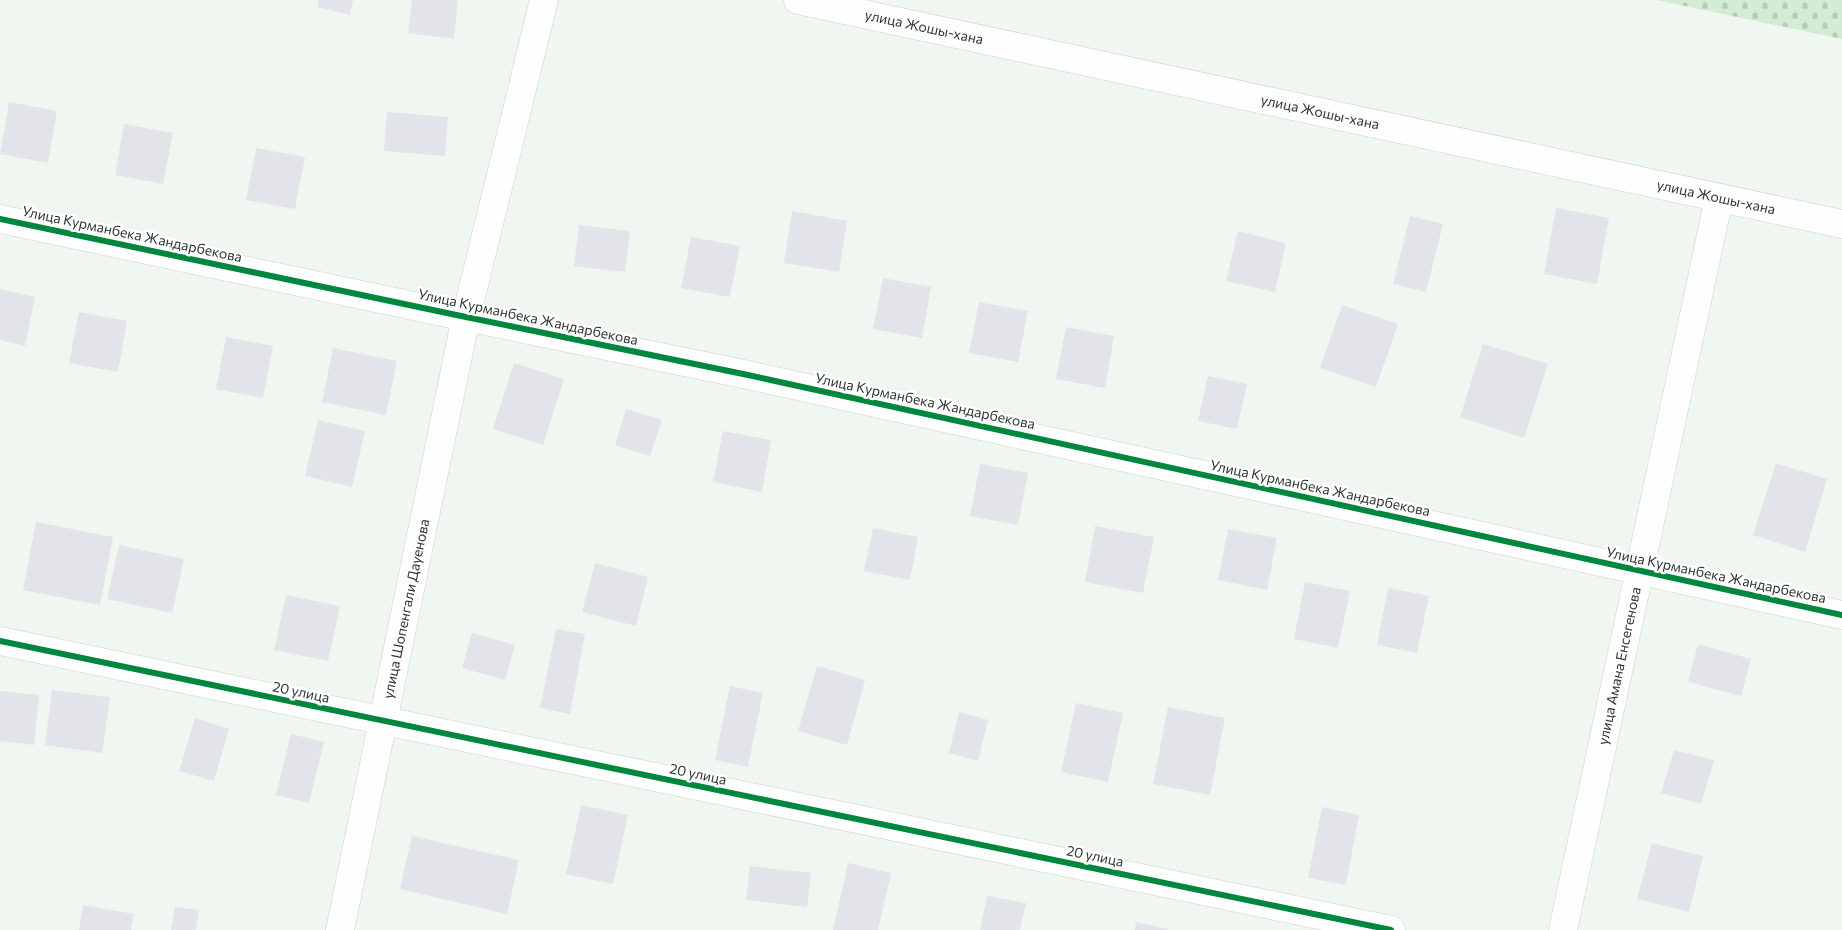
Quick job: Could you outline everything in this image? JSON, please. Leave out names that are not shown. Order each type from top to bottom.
[{"type":"street","name":"улица Шопенгали Дауенова","points":[[340,930],[466,318],[544,0]]},
{"type":"street","name":"улица Жошы-хана","points":[[798,0],[1842,224]]},
{"type":"street","name":"улица Амана Енсегенова","points":[[1563,930],[1719,198]]},
{"type":"street","name":"Улица Курманбека Жандарбекова","points":[[0,219],[466,318],[748,375],[1842,615]]},
{"type":"street","name":"20 улица","points":[[0,641],[1391,930]]},
{"type":"green space","points":[[1656,0],[1842,0],[1842,39]]},
{"type":"building","points":[[319,0],[353,0],[350,15],[317,7]]},
{"type":"building","points":[[412,0],[458,0],[454,39],[408,33]]},
{"type":"building","points":[[9,102],[57,111],[48,163],[0,154]]},
{"type":"building","points":[[387,112],[448,117],[445,156],[384,151]]},
{"type":"building","points":[[124,124],[173,133],[163,184],[115,175]]},
{"type":"building","points":[[256,148],[305,157],[295,209],[246,200]]},
{"type":"building","points":[[1556,208],[1609,218],[1597,284],[1544,274]]},
{"type":"building","points":[[792,211],[847,221],[839,272],[784,263]]},
{"type":"building","points":[[1410,216],[1443,224],[1426,292],[1393,284]]},
{"type":"building","points":[[579,225],[630,231],[625,272],[574,266]]},
{"type":"building","points":[[1238,231],[1286,243],[1275,292],[1226,281]]},
{"type":"building","points":[[691,237],[740,246],[730,297],[681,288]]},
{"type":"building","points":[[883,278],[931,287],[922,338],[873,329]]},
{"type":"building","points":[[0,289],[35,297],[25,346],[0,340]]},
{"type":"building","points":[[979,302],[1028,311],[1018,362],[969,353]]},
{"type":"building","points":[[1342,305],[1398,324],[1376,387],[1320,368]]},
{"type":"building","points":[[79,312],[127,321],[118,372],[69,363]]},
{"type":"building","points":[[1066,327],[1114,336],[1105,388],[1056,379]]},
{"type":"building","points":[[226,337],[273,346],[263,398],[216,389]]},
{"type":"building","points":[[1483,344],[1548,364],[1524,438],[1460,417]]},
{"type":"building","points":[[333,348],[397,361],[386,415],[322,402]]},
{"type":"building","points":[[514,363],[564,379],[543,445],[493,429]]},
{"type":"building","points":[[1208,376],[1247,384],[1237,429],[1198,421]]},
{"type":"building","points":[[626,409],[662,420],[650,456],[615,445]]},
{"type":"building","points":[[318,420],[365,431],[352,487],[305,476]]},
{"type":"building","points":[[723,431],[771,440],[762,492],[713,482]]},
{"type":"building","points":[[1776,463],[1827,479],[1805,552],[1753,535]]},
{"type":"building","points":[[980,464],[1028,473],[1018,525],[970,516]]},
{"type":"building","points":[[36,522],[113,537],[100,605],[23,590]]},
{"type":"building","points":[[1095,526],[1154,537],[1143,593],[1085,582]]},
{"type":"building","points":[[873,528],[918,537],[910,580],[864,571]]},
{"type":"building","points":[[1228,529],[1277,538],[1267,590],[1218,580]]},
{"type":"building","points":[[119,545],[184,559],[172,613],[107,599]]},
{"type":"building","points":[[595,563],[648,577],[636,626],[582,612]]},
{"type":"building","points":[[1305,582],[1350,591],[1338,648],[1294,639]]},
{"type":"building","points":[[1388,588],[1429,596],[1417,653],[1377,645]]},
{"type":"building","points":[[286,595],[340,606],[328,661],[274,650]]},
{"type":"building","points":[[556,629],[585,634],[570,714],[540,708]]},
{"type":"building","points":[[472,633],[515,645],[505,680],[462,668]]},
{"type":"building","points":[[1698,644],[1751,659],[1741,696],[1688,682]]},
{"type":"building","points":[[817,666],[865,680],[847,745],[798,731]]},
{"type":"building","points":[[730,686],[763,693],[748,767],[715,760]]},
{"type":"building","points":[[52,690],[110,697],[102,753],[45,745]]},
{"type":"building","points":[[0,691],[39,695],[34,745],[0,741]]},
{"type":"building","points":[[1076,703],[1123,713],[1108,782],[1061,772]]},
{"type":"building","points":[[1168,707],[1225,718],[1210,795],[1153,784]]},
{"type":"building","points":[[959,712],[988,720],[978,761],[949,753]]},
{"type":"building","points":[[195,718],[229,729],[214,781],[179,771]]},
{"type":"building","points":[[291,734],[324,742],[309,803],[276,795]]},
{"type":"building","points":[[1674,750],[1714,760],[1701,804],[1661,793]]},
{"type":"building","points":[[581,805],[628,815],[613,884],[566,874]]},
{"type":"building","points":[[1322,807],[1359,815],[1346,885],[1308,878]]},
{"type":"building","points":[[412,836],[519,860],[507,914],[400,889]]},
{"type":"building","points":[[1652,843],[1703,856],[1689,912],[1637,899]]},
{"type":"building","points":[[848,863],[891,873],[878,930],[833,930]]},
{"type":"building","points":[[750,866],[811,873],[807,907],[746,900]]},
{"type":"building","points":[[987,896],[1026,903],[1020,930],[980,930]]},
{"type":"building","points":[[83,905],[134,914],[131,930],[79,930]]},
{"type":"building","points":[[175,907],[199,910],[196,930],[171,930]]},
{"type":"building","points":[[1136,922],[1168,929],[1168,930],[1135,930]]},
{"type":"cycle path","points":[[0,219],[748,375],[1842,615]]},
{"type":"cycle path","points":[[0,641],[1391,930]]}]
